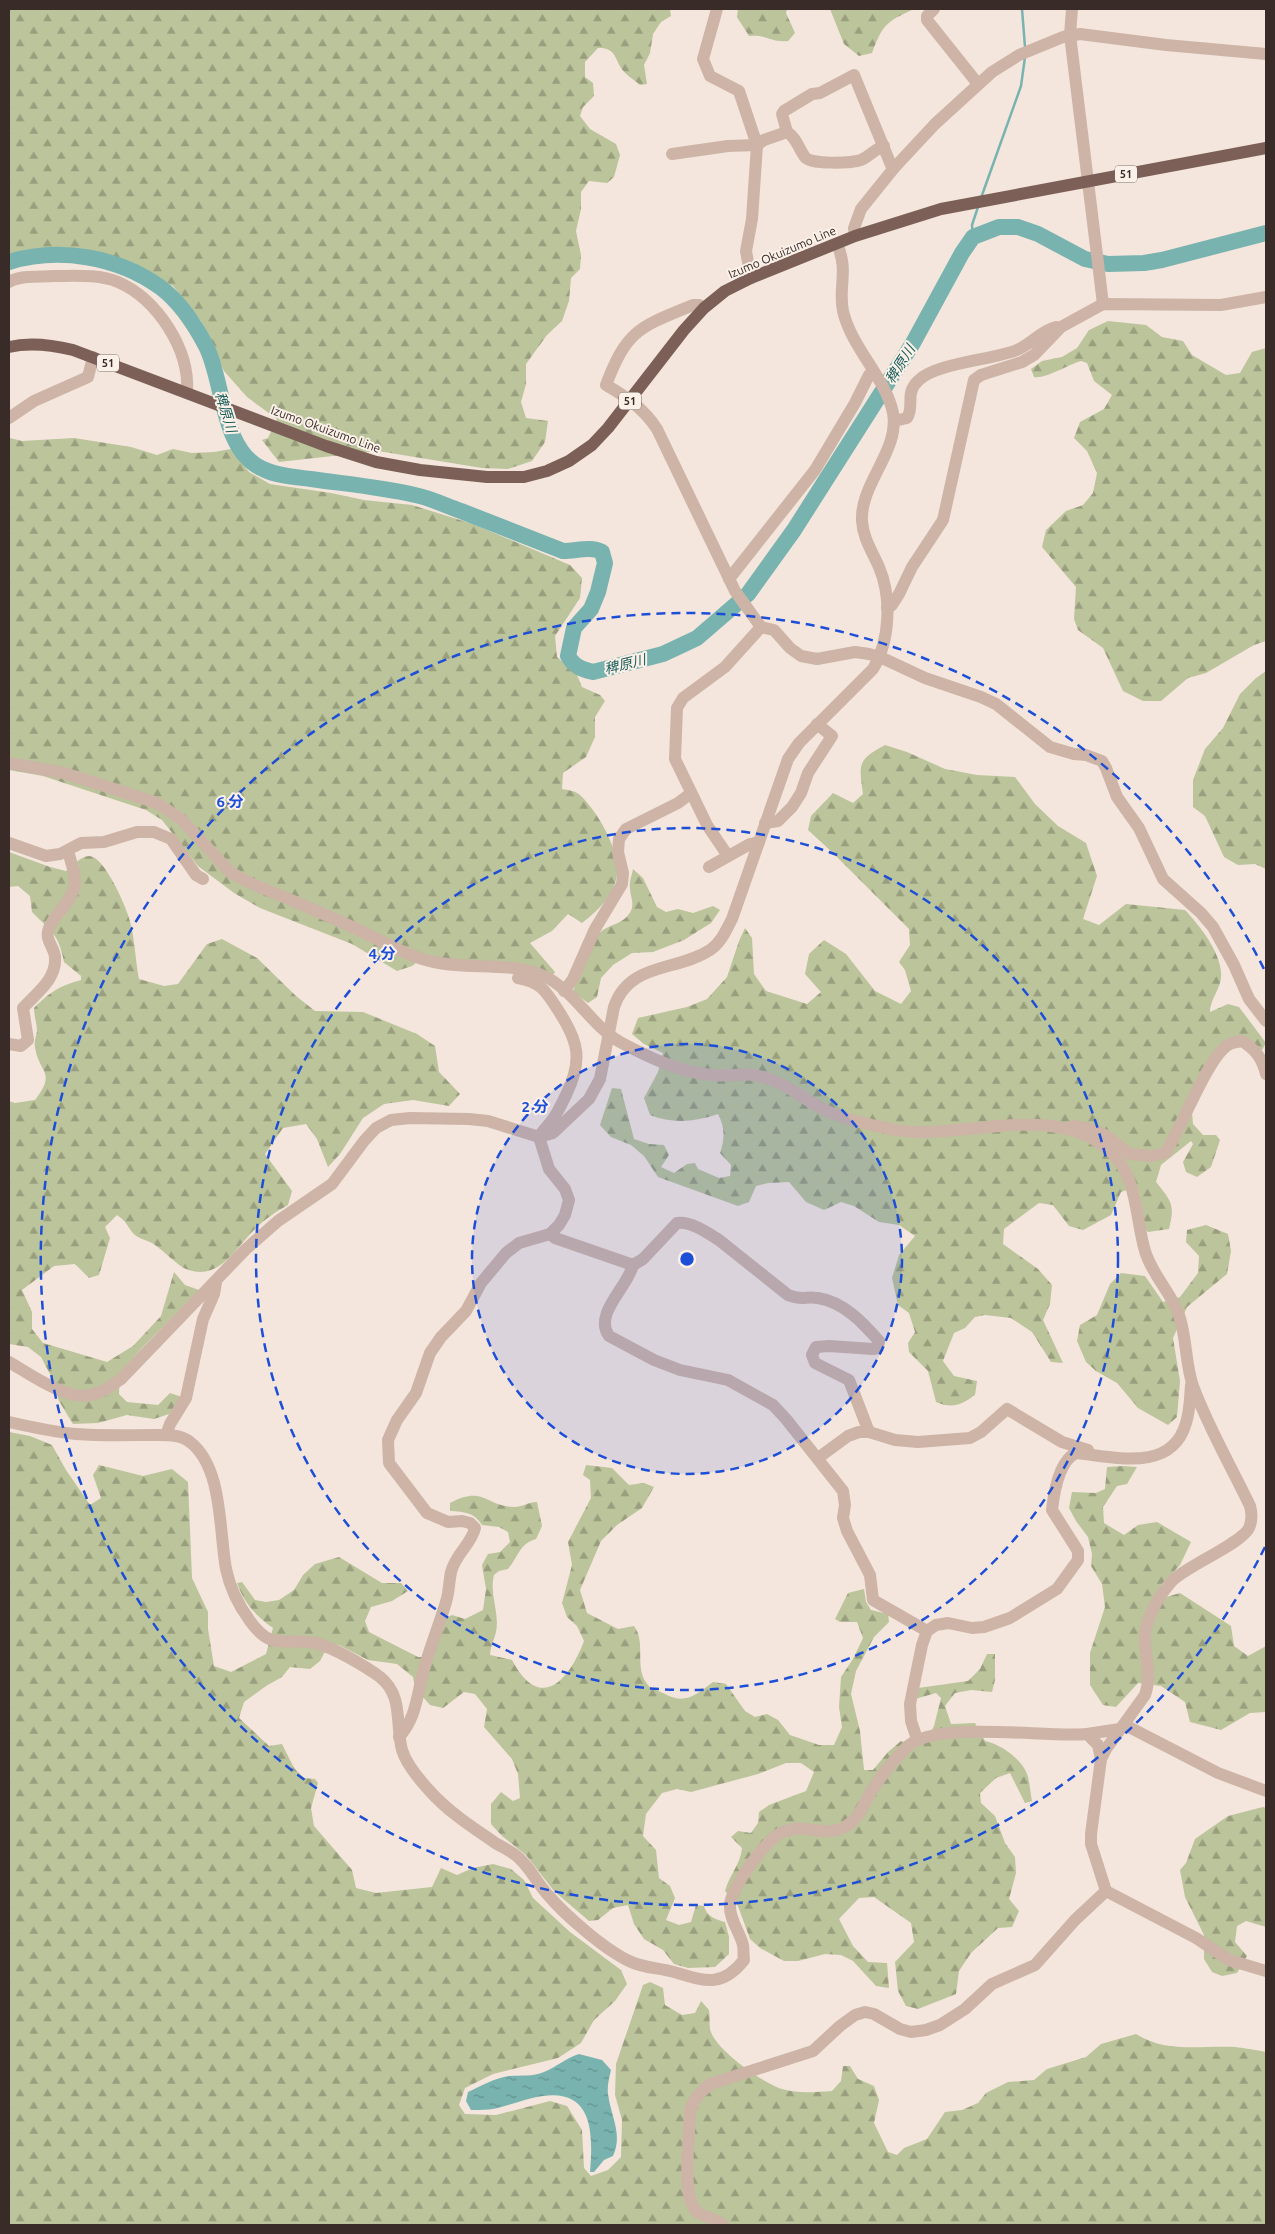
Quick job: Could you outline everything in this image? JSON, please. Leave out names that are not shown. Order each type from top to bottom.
[{"type":"main road","name":"Izumo Okuizumo Line","points":[[9,347],[19,344],[52,345],[93,357],[326,446],[376,462],[420,470],[487,477],[524,477],[547,471],[569,461],[584,451],[608,428],[684,330],[704,308],[725,291],[751,278],[855,236],[941,209],[1266,148]]},
{"type":"street","points":[[934,9],[927,16],[927,20],[978,84]]},
{"type":"street","points":[[1072,9],[1070,35],[1103,304]]},
{"type":"street","points":[[721,10],[703,59],[710,76],[739,91],[757,145],[752,219],[746,251],[751,278]]},
{"type":"street","points":[[855,236],[854,228],[861,209],[894,168],[935,124],[978,84],[992,72],[1025,53],[1070,35],[1080,34],[1166,45],[1266,54]]},
{"type":"street","points":[[884,146],[860,160],[848,163],[811,161],[805,158],[799,145],[787,132],[782,114],[812,94],[820,93],[854,75],[894,168]]},
{"type":"street","points":[[672,154],[728,146],[757,145],[764,140],[787,132]]},
{"type":"street","points":[[9,1362],[51,1386],[70,1393],[88,1396],[105,1390],[121,1379],[244,1250],[278,1220],[332,1184],[364,1141],[376,1128],[391,1120],[410,1118],[469,1119],[488,1122],[539,1137],[553,1133],[589,1099],[600,1079],[617,998],[626,985],[642,974],[682,962],[711,950],[722,938],[732,919],[788,759],[798,743],[872,669],[882,651],[887,608],[884,586],[879,568],[864,537],[862,520],[864,505],[889,445],[894,422],[890,403],[850,330],[843,310],[844,268],[838,244]]},
{"type":"street","points":[[9,282],[33,277],[86,276],[117,282],[140,295],[160,316],[170,330],[186,368],[187,392]]},
{"type":"street","points":[[887,608],[892,605],[899,594],[912,566],[943,520],[974,380],[1022,362],[1034,355],[1061,327],[1103,304],[1221,306],[1266,297]]},
{"type":"street","points":[[704,308],[699,305],[692,305],[650,323],[635,332],[615,362],[606,385],[631,400],[648,414],[658,428],[735,591],[762,628]]},
{"type":"street","points":[[894,422],[907,418],[910,413],[910,393],[920,378],[962,362],[1000,356],[1029,344],[1041,333],[1054,327],[1061,327]]},
{"type":"street","points":[[9,418],[34,401],[88,378],[93,357]]},
{"type":"street","points":[[729,579],[781,512],[806,484],[855,403],[869,375],[875,376]]},
{"type":"street","points":[[728,856],[707,825],[690,794],[675,759],[678,708],[683,698],[724,667],[762,628],[768,627],[774,630],[790,648],[801,656],[817,659],[855,652],[882,651],[925,678],[996,704],[1050,747],[1074,754],[1086,755],[1102,761],[1117,797],[1139,828],[1164,879],[1201,913],[1213,927],[1234,965],[1249,999],[1266,1021]]},
{"type":"street","points":[[766,823],[778,822],[792,806],[800,793],[808,773],[832,736],[817,724]]},
{"type":"street","points":[[9,763],[64,773],[157,803],[182,820],[230,872],[246,881],[349,925],[403,951],[433,962],[534,972],[547,977],[564,991],[598,1027],[609,1035],[658,1060],[690,1072],[722,1076],[756,1075],[794,1090],[824,1110],[860,1122],[894,1129],[919,1132],[1028,1124],[1064,1129],[1100,1143],[1114,1155],[1124,1169],[1135,1200],[1144,1250],[1151,1268],[1179,1316],[1192,1382],[1250,1506],[1252,1516],[1248,1529],[1241,1538],[1173,1580],[1160,1598],[1148,1623],[1145,1638],[1149,1671],[1145,1695],[1101,1759]]},
{"type":"street","points":[[564,991],[573,979],[594,930],[622,884],[623,873],[618,852],[619,839],[626,829],[678,803],[690,794]]},
{"type":"street","points":[[9,843],[46,856],[68,851],[81,843],[104,842],[137,832],[154,832],[171,839],[196,875],[203,879]]},
{"type":"street","points":[[709,868],[750,844],[759,842]]},
{"type":"street","points":[[9,1044],[21,1046],[28,1040],[23,1008],[46,984],[54,965],[56,956],[48,941],[48,930],[72,893],[75,883],[68,851]]},
{"type":"street","points":[[500,968],[516,978],[532,980],[542,986],[570,1028],[576,1048],[577,1064],[575,1076],[553,1119],[539,1137]]},
{"type":"street","points":[[1064,1129],[1072,1126],[1090,1129],[1105,1135],[1130,1154],[1152,1156],[1165,1153],[1173,1142],[1200,1086],[1220,1052],[1230,1044],[1242,1041],[1253,1048],[1260,1056],[1266,1074]]},
{"type":"street","points":[[399,1737],[406,1730],[417,1705],[423,1673],[447,1600],[457,1555],[474,1534],[476,1528],[470,1523],[462,1521],[448,1522],[427,1513],[389,1463],[388,1440],[397,1420],[416,1393],[430,1353],[441,1337],[466,1311],[481,1283],[506,1253],[519,1242],[550,1234],[560,1225],[565,1215],[569,1200],[566,1189],[549,1169],[539,1137]]},
{"type":"street","points":[[550,1234],[555,1238],[633,1265],[643,1260],[677,1224],[683,1222],[707,1232],[719,1240],[788,1295],[799,1300],[819,1298],[832,1302],[852,1314],[879,1341],[878,1348],[873,1350],[829,1346],[816,1347],[812,1355],[815,1363],[849,1380],[869,1432]]},
{"type":"street","points":[[633,1265],[631,1272],[609,1309],[605,1322],[606,1332],[609,1336],[654,1360],[680,1370],[728,1380],[773,1405],[818,1458],[842,1491],[845,1505],[843,1518],[847,1531],[870,1575],[873,1600],[928,1631]]},
{"type":"street","points":[[166,1435],[170,1424],[186,1398],[203,1319],[214,1294],[217,1280]]},
{"type":"street","points":[[917,1739],[911,1721],[910,1704],[922,1645],[928,1631],[936,1625],[948,1623],[972,1628],[984,1627],[1010,1618],[1057,1589],[1078,1560],[1078,1550],[1052,1510],[1063,1468],[1069,1456],[1076,1453],[1127,1460],[1158,1455],[1172,1447],[1180,1438],[1187,1422],[1192,1382]]},
{"type":"street","points":[[818,1458],[848,1436],[869,1432],[895,1440],[918,1442],[970,1438],[981,1432],[1007,1409],[1062,1442],[1086,1448],[1094,1455]]},
{"type":"street","points":[[9,1422],[77,1434],[166,1435],[188,1440],[202,1454],[208,1465],[223,1536],[226,1570],[232,1589],[258,1631],[267,1638],[278,1642],[317,1643],[380,1677],[391,1689],[397,1704],[399,1737],[403,1753],[426,1787],[440,1803],[517,1856],[531,1870],[546,1894],[566,1914],[610,1949],[628,1961],[642,1966],[666,1970],[696,1979],[718,1981],[735,1971],[744,1960],[743,1945],[730,1905],[736,1887],[766,1846],[780,1833],[794,1829],[827,1832],[838,1830],[850,1824],[896,1758],[917,1739],[935,1735],[984,1732],[1012,1732],[1049,1736],[1088,1734],[1122,1727],[1218,1773],[1266,1791]]},
{"type":"street","points":[[1088,1734],[1098,1745],[1101,1759],[1092,1819],[1091,1844],[1106,1891],[1196,1938],[1229,1960],[1266,1971]]},
{"type":"street","points":[[723,2225],[698,2212],[691,2204],[687,2187],[692,2101],[710,2084],[813,2051],[840,2026],[855,2015],[865,2012],[874,2014],[900,2029],[910,2032],[926,2030],[952,2019],[992,1984],[1034,1965],[1075,1920],[1106,1891]]},
{"type":"green space","points":[[9,9],[670,10],[671,16],[661,22],[653,34],[650,53],[644,65],[647,84],[640,85],[627,75],[608,49],[598,48],[585,62],[585,77],[593,83],[594,96],[583,107],[580,116],[590,129],[616,144],[620,155],[614,177],[607,183],[589,181],[581,192],[581,209],[576,231],[581,255],[580,269],[571,278],[569,301],[562,321],[547,335],[526,364],[526,384],[521,402],[526,418],[548,421],[545,442],[532,461],[508,469],[482,468],[378,451],[279,462],[262,440],[268,438],[277,419],[247,397],[224,371],[201,321],[173,286],[125,260],[78,249],[31,249],[9,256]]},
{"type":"green space","points":[[738,9],[787,9],[786,13],[795,33],[788,41],[749,36],[737,17]]},
{"type":"green space","points":[[830,9],[914,9],[897,17],[887,25],[879,36],[872,53],[859,56],[844,44]]},
{"type":"green space","points":[[1108,321],[1146,325],[1162,337],[1183,341],[1192,355],[1226,375],[1240,373],[1252,352],[1266,348],[1266,641],[1254,645],[1206,673],[1188,678],[1161,701],[1143,701],[1123,691],[1103,648],[1078,630],[1074,619],[1076,587],[1042,547],[1046,530],[1066,511],[1083,505],[1093,493],[1097,473],[1087,451],[1074,438],[1080,422],[1104,409],[1112,395],[1094,381],[1087,363],[1081,361],[1039,377],[1034,377],[1031,369],[1042,361],[1062,357],[1077,348],[1089,330]]},
{"type":"green space","points":[[10,438],[22,441],[74,438],[131,447],[157,455],[173,449],[192,453],[231,449],[249,472],[270,484],[364,500],[412,505],[473,524],[570,565],[582,578],[580,598],[555,636],[557,657],[577,675],[582,687],[600,695],[605,701],[595,717],[595,737],[586,757],[563,773],[562,789],[580,795],[594,811],[611,842],[617,864],[617,874],[613,889],[588,919],[582,923],[568,914],[552,931],[530,943],[555,972],[552,977],[426,955],[412,966],[397,971],[352,944],[260,908],[234,893],[198,866],[162,820],[146,810],[43,776],[9,770]]},
{"type":"green space","points":[[1266,671],[1266,869],[1255,864],[1238,865],[1224,857],[1205,816],[1193,807],[1193,780],[1205,749],[1223,728],[1240,694]]},
{"type":"green space","points":[[885,745],[907,752],[945,769],[977,775],[1015,777],[1035,804],[1058,826],[1086,843],[1097,876],[1083,919],[1099,925],[1126,904],[1185,910],[1205,934],[1220,964],[1220,983],[1212,1001],[1210,1012],[1228,1004],[1239,1007],[1266,1043],[1262,1050],[1225,1041],[1192,1112],[1193,1124],[1203,1135],[1216,1135],[1220,1140],[1211,1167],[1197,1177],[1186,1172],[1183,1162],[1193,1144],[1191,1141],[1161,1165],[1156,1182],[1166,1194],[1171,1204],[1172,1214],[1169,1229],[1148,1232],[1145,1229],[1139,1192],[1135,1187],[1121,1192],[1111,1215],[1083,1230],[1069,1226],[1053,1205],[1039,1203],[1004,1229],[1003,1244],[1038,1269],[1052,1285],[1050,1304],[1043,1320],[1063,1363],[1051,1362],[1032,1332],[1011,1318],[985,1315],[975,1317],[965,1328],[954,1333],[943,1361],[954,1376],[977,1381],[975,1395],[956,1405],[936,1402],[928,1371],[909,1352],[908,1343],[915,1332],[909,1313],[898,1305],[892,1278],[899,1255],[915,1236],[899,1225],[879,1222],[854,1206],[841,1202],[824,1210],[806,1202],[789,1182],[768,1183],[756,1186],[749,1202],[738,1206],[658,1177],[644,1156],[631,1145],[611,1137],[600,1125],[612,1088],[621,1089],[634,1139],[649,1144],[664,1145],[669,1155],[661,1167],[674,1173],[687,1164],[695,1163],[698,1169],[719,1178],[730,1176],[731,1165],[720,1153],[724,1133],[718,1114],[684,1121],[667,1120],[650,1115],[644,1098],[658,1072],[663,1053],[644,1044],[632,1034],[638,1018],[687,1007],[707,999],[727,977],[745,928],[752,938],[754,974],[766,991],[807,1004],[821,992],[805,974],[809,954],[824,940],[846,954],[875,991],[901,1004],[911,991],[905,970],[899,962],[910,945],[909,929],[808,830],[811,816],[833,793],[853,803],[863,794],[862,764],[869,755]]},
{"type":"green space","points":[[9,852],[66,871],[86,856],[95,858],[107,872],[119,892],[129,918],[133,933],[139,979],[164,986],[178,984],[207,944],[222,939],[257,958],[296,996],[315,1011],[363,1012],[417,1034],[435,1046],[439,1072],[460,1094],[449,1106],[413,1100],[384,1104],[363,1118],[340,1154],[328,1167],[317,1139],[306,1124],[283,1128],[265,1154],[292,1191],[288,1205],[262,1223],[225,1262],[217,1267],[197,1272],[186,1269],[152,1243],[134,1234],[125,1221],[117,1215],[105,1227],[110,1238],[99,1275],[89,1278],[75,1264],[54,1266],[22,1290],[32,1312],[32,1329],[43,1343],[107,1362],[133,1346],[161,1316],[174,1272],[185,1285],[199,1290],[120,1373],[119,1394],[127,1402],[158,1405],[170,1393],[182,1397],[169,1414],[154,1419],[127,1415],[98,1423],[73,1424],[59,1401],[51,1376],[41,1357],[28,1347],[9,1344],[9,1101],[15,1103],[35,1100],[45,1083],[45,1073],[35,1047],[37,1031],[34,1008],[55,990],[81,980],[81,976],[64,962],[53,933],[32,912],[30,896],[18,886],[9,887]]},
{"type":"green space","points":[[633,869],[643,878],[657,907],[666,912],[678,909],[693,913],[713,906],[720,910],[711,923],[684,940],[653,952],[632,953],[613,965],[601,978],[597,997],[588,1003],[573,992],[581,967],[587,950],[597,936],[603,930],[627,917],[631,911],[630,883]]},
{"type":"green space","points":[[1206,1225],[1228,1234],[1231,1251],[1227,1274],[1187,1307],[1173,1338],[1180,1381],[1177,1417],[1168,1425],[1138,1408],[1117,1383],[1096,1371],[1086,1362],[1077,1341],[1080,1325],[1097,1315],[1110,1284],[1121,1273],[1145,1276],[1163,1302],[1180,1297],[1198,1273],[1199,1256],[1186,1242],[1187,1230]]},
{"type":"green space","points":[[9,1432],[30,1436],[52,1445],[66,1470],[90,1505],[101,1498],[93,1475],[99,1465],[143,1476],[172,1469],[188,1482],[192,1578],[208,1612],[208,1629],[214,1666],[231,1672],[266,1654],[273,1628],[251,1608],[243,1597],[237,1583],[242,1582],[255,1600],[266,1602],[279,1600],[294,1590],[303,1575],[315,1564],[339,1557],[382,1583],[401,1583],[408,1591],[392,1601],[371,1607],[365,1621],[369,1632],[418,1657],[433,1657],[446,1618],[452,1615],[465,1619],[483,1610],[486,1589],[482,1565],[488,1554],[500,1552],[510,1542],[508,1532],[499,1527],[482,1525],[476,1517],[464,1512],[450,1511],[450,1503],[461,1498],[478,1496],[504,1506],[514,1507],[537,1502],[542,1526],[536,1539],[523,1547],[508,1569],[499,1571],[494,1575],[493,1589],[497,1625],[490,1655],[512,1660],[523,1676],[533,1685],[543,1688],[553,1685],[562,1679],[570,1668],[584,1641],[577,1626],[567,1617],[562,1603],[572,1565],[568,1542],[591,1498],[590,1480],[583,1475],[586,1465],[612,1468],[629,1485],[644,1483],[654,1487],[642,1508],[617,1525],[601,1541],[580,1590],[587,1613],[618,1629],[634,1626],[640,1640],[641,1671],[648,1685],[653,1689],[679,1699],[696,1694],[713,1682],[726,1684],[745,1711],[755,1717],[767,1714],[778,1720],[790,1735],[819,1745],[834,1745],[842,1727],[839,1707],[841,1677],[853,1659],[863,1638],[857,1622],[840,1622],[835,1619],[848,1593],[864,1589],[866,1602],[871,1610],[888,1614],[889,1622],[874,1637],[856,1671],[851,1694],[860,1731],[864,1770],[873,1770],[888,1752],[901,1741],[915,1746],[925,1743],[934,1726],[941,1698],[936,1693],[915,1699],[918,1688],[968,1681],[980,1669],[987,1654],[995,1654],[995,1680],[992,1692],[971,1690],[955,1693],[945,1706],[951,1724],[975,1723],[985,1741],[997,1745],[1015,1757],[1027,1774],[1032,1801],[1025,1803],[1010,1773],[996,1778],[980,1793],[981,1803],[995,1816],[1005,1843],[1015,1857],[1016,1873],[1009,1899],[1019,1911],[1012,1927],[998,1928],[971,1953],[959,1971],[956,1994],[918,2009],[906,2006],[898,1991],[895,1962],[914,1942],[911,1923],[874,1897],[859,1898],[839,1919],[853,1946],[868,1962],[887,1963],[889,1988],[876,1986],[853,1961],[841,1955],[825,1954],[798,1961],[784,1961],[760,1948],[750,1939],[738,1906],[725,1891],[742,1848],[731,1837],[738,1831],[751,1833],[758,1823],[759,1812],[769,1805],[806,1791],[814,1772],[801,1763],[786,1763],[758,1774],[691,1792],[677,1789],[662,1793],[646,1814],[643,1836],[656,1850],[659,1878],[670,1886],[675,1898],[666,1920],[679,1925],[691,1922],[696,1905],[704,1906],[709,1915],[725,1922],[729,1937],[729,1954],[715,1967],[688,1968],[674,1964],[663,1950],[644,1939],[634,1924],[628,1905],[613,1908],[598,1920],[589,1921],[554,1891],[526,1855],[502,1836],[491,1824],[491,1804],[501,1792],[513,1801],[520,1798],[518,1774],[512,1759],[484,1727],[487,1709],[475,1694],[464,1692],[443,1708],[430,1705],[415,1688],[413,1677],[397,1664],[368,1660],[339,1645],[329,1644],[320,1661],[310,1669],[290,1667],[282,1677],[244,1702],[239,1718],[269,1746],[282,1744],[294,1768],[304,1778],[315,1779],[318,1783],[311,1808],[314,1826],[352,1870],[356,1888],[376,1893],[432,1887],[441,1868],[457,1875],[473,1868],[493,1864],[511,1869],[524,1880],[533,1898],[570,1932],[621,1970],[627,1984],[615,2001],[594,2020],[581,2043],[558,2058],[493,2074],[465,2088],[459,2105],[465,2114],[496,2115],[550,2101],[567,2106],[582,2130],[584,2168],[591,2176],[608,2170],[621,2157],[622,2120],[615,2095],[616,2064],[643,1985],[650,1982],[663,1988],[665,2005],[682,2015],[695,2013],[701,2001],[709,2010],[710,2029],[720,2046],[752,2073],[774,2086],[794,2092],[832,2091],[841,2081],[843,2066],[850,2066],[858,2079],[874,2086],[879,2100],[874,2123],[888,2152],[897,2155],[904,2148],[927,2139],[945,2112],[962,2110],[978,2103],[986,2093],[1008,2082],[1034,2080],[1047,2069],[1086,2057],[1101,2044],[1136,2034],[1160,2044],[1172,2046],[1243,2048],[1266,2052],[1266,2225],[9,2225]]},
{"type":"green space","points":[[1107,1467],[1137,1467],[1127,1484],[1117,1486],[1103,1507],[1104,1523],[1124,1535],[1138,1525],[1157,1522],[1191,1542],[1180,1565],[1161,1585],[1166,1597],[1180,1593],[1231,1626],[1234,1646],[1248,1656],[1266,1646],[1266,1712],[1250,1713],[1221,1730],[1190,1722],[1185,1702],[1161,1686],[1138,1683],[1116,1707],[1103,1705],[1090,1685],[1090,1653],[1105,1607],[1102,1584],[1091,1566],[1092,1554],[1088,1537],[1069,1508],[1072,1492],[1096,1493],[1105,1489]]},
{"type":"green space","points":[[1263,1807],[1266,1808],[1266,1927],[1246,1921],[1237,1926],[1235,1942],[1247,1956],[1237,1973],[1222,1976],[1212,1972],[1204,1959],[1204,1935],[1185,1897],[1180,1870],[1186,1863],[1195,1839],[1228,1816]]},
{"type":"water","points":[[579,2054],[602,2060],[611,2070],[608,2091],[617,2133],[616,2148],[613,2156],[604,2160],[594,2172],[590,2172],[591,2144],[587,2118],[581,2107],[572,2100],[560,2096],[543,2096],[488,2110],[471,2110],[466,2101],[468,2092],[488,2082],[509,2076],[540,2074]]},
{"type":"waterway","points":[[1022,9],[1025,47]]},
{"type":"waterway","points":[[981,198],[1021,86],[1025,57]]},
{"type":"waterway","points":[[973,237],[972,225],[978,207]]},
{"type":"waterway","name":"稗原川","points":[[9,262],[47,255],[87,257],[125,268],[143,276],[160,287],[180,306],[202,338],[217,377],[231,431],[239,447],[249,460],[263,469],[286,476],[421,496],[563,551],[588,549],[602,552],[605,563],[598,592],[591,609],[574,628],[568,656],[579,667],[593,672],[663,654],[697,638],[748,594],[794,530],[913,343],[962,253],[973,237],[999,227],[1018,227],[1038,234],[1085,259],[1108,264],[1144,263],[1162,260],[1266,233]]}]
